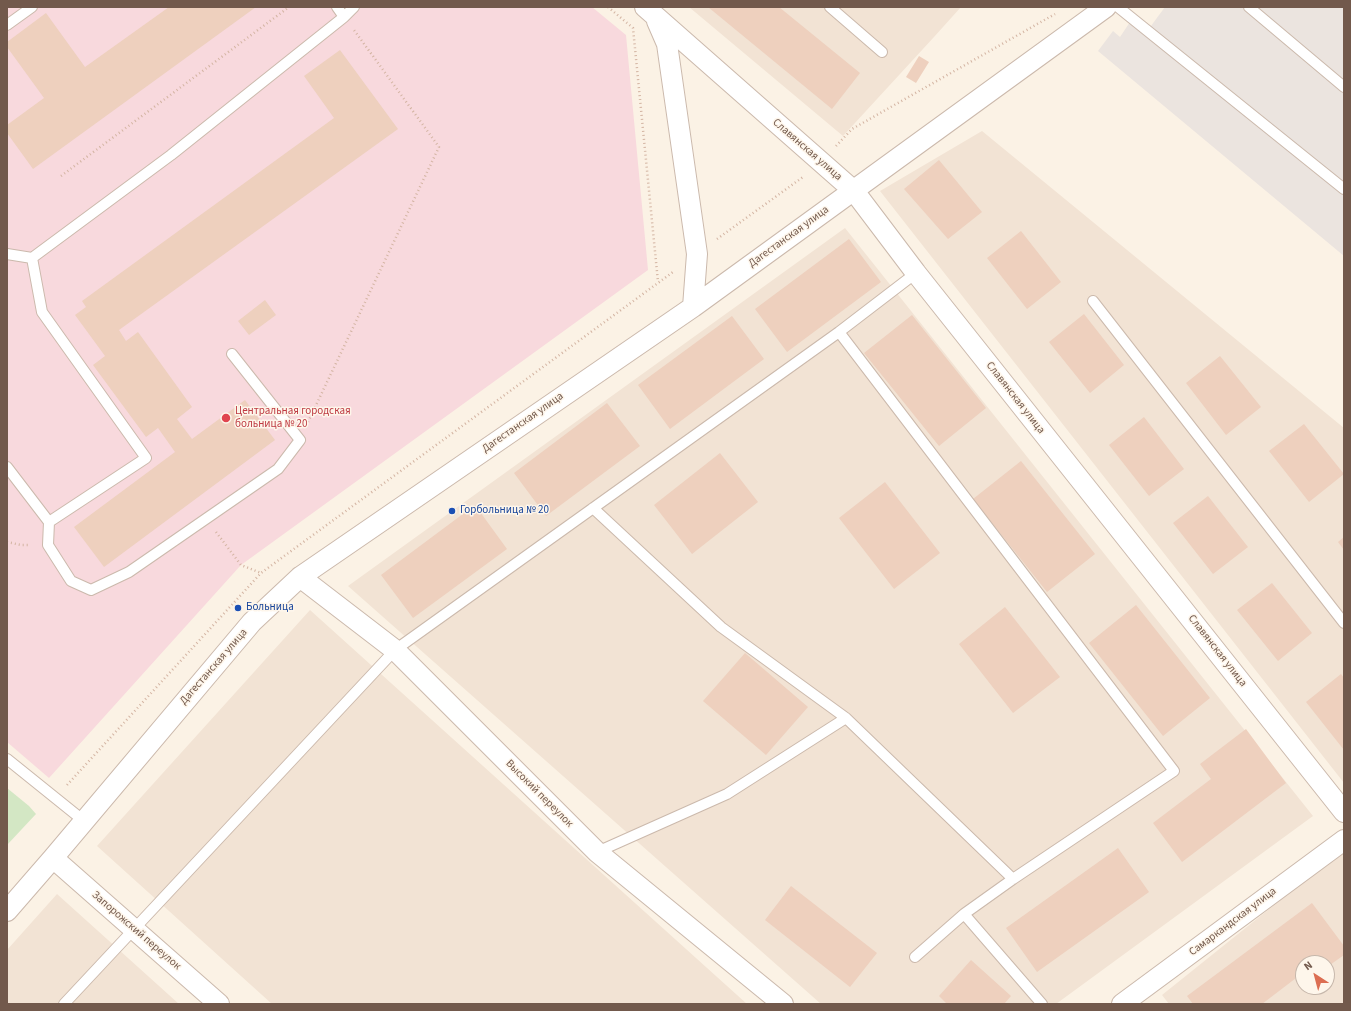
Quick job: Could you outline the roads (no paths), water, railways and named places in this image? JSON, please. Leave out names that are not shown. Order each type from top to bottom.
[{"type":"street","name":"Дагестанская улица","points":[[7,911],[252,622],[300,577],[693,306],[854,191],[1106,7]]},
{"type":"street","name":"Славянская улица","points":[[649,11],[854,191],[916,273],[1344,812]]},
{"type":"street","name":"Славянская улица","points":[[649,11],[667,44],[697,254],[693,306]]},
{"type":"street","name":"Высокий переулок","points":[[300,577],[395,650],[597,852],[783,1004]]},
{"type":"street","name":"Самаркандская улица","points":[[1127,1003],[1344,840]]},
{"type":"street","name":"Запорожский переулок","points":[[53,858],[219,1004]]},
{"type":"lane","points":[[7,25],[32,7]]},
{"type":"lane","points":[[337,7],[344,17]]},
{"type":"lane","points":[[7,254],[32,258],[171,155],[344,17],[354,7]]},
{"type":"lane","points":[[830,7],[882,52]]},
{"type":"lane","points":[[1118,7],[1344,188]]},
{"type":"lane","points":[[1249,7],[1344,87]]},
{"type":"lane","points":[[32,258],[42,312],[146,458],[49,522]]},
{"type":"lane","points":[[64,1004],[395,650],[839,332],[916,273]]},
{"type":"lane","points":[[1093,301],[1344,623]]},
{"type":"lane","points":[[839,332],[1174,771],[1013,879],[964,914],[916,957]]},
{"type":"lane","points":[[7,467],[49,522],[48,544],[71,581],[91,590],[129,572],[278,469],[300,440],[232,354]]},
{"type":"lane","points":[[594,508],[721,627],[846,718],[1013,879]]},
{"type":"lane","points":[[597,852],[727,794],[846,718]]},
{"type":"lane","points":[[7,759],[84,821]]},
{"type":"lane","points":[[964,914],[1042,1004]]},
{"type":"place","name":"Центральная городская больница № 20","points":[[226,418]]},
{"type":"place","name":"Горбольница № 20","points":[[452,511]]},
{"type":"place","name":"Больница","points":[[238,608]]}]
